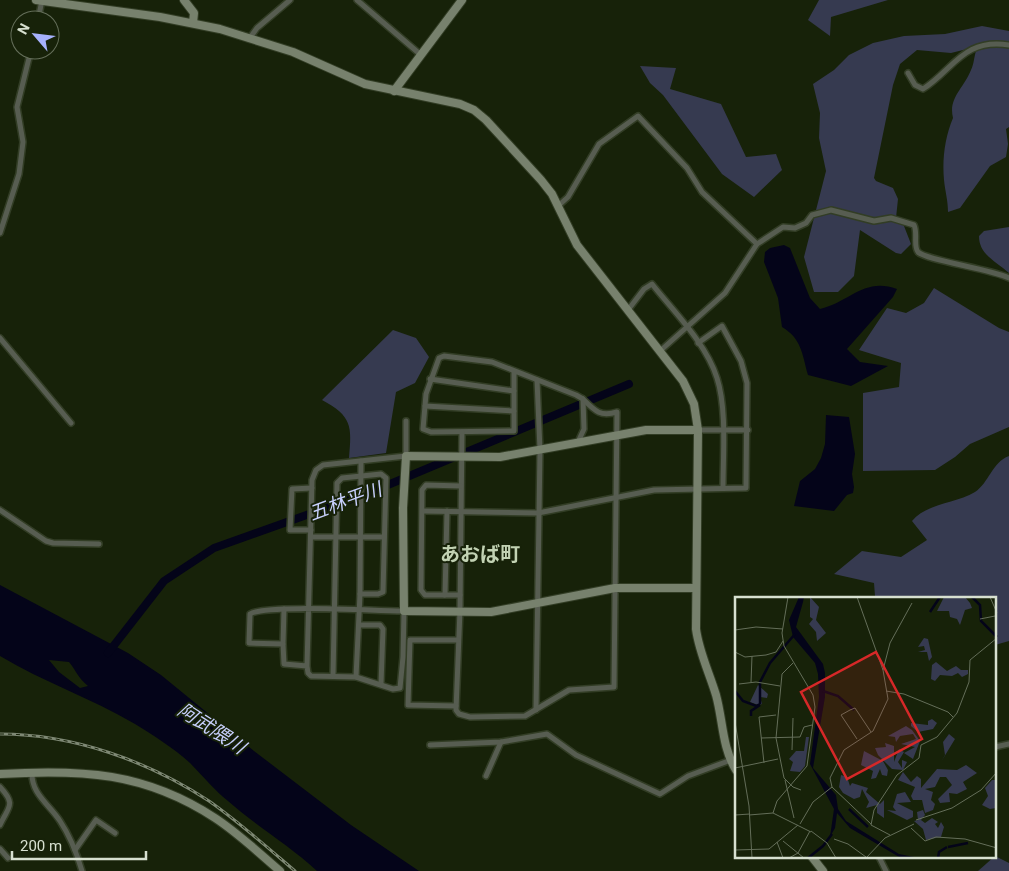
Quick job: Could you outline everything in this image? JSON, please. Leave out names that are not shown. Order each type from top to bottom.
[{"type":"street","points":[[36,0],[193,23],[306,57],[355,81],[394,91],[448,100],[474,110],[499,132],[529,164],[558,206],[577,245],[683,381],[694,404],[698,430],[696,588],[698,648],[716,696],[731,760],[735,768]]},
{"type":"street","points":[[184,0],[194,14],[193,23]]},
{"type":"street","points":[[249,39],[258,28],[290,0]]},
{"type":"street","points":[[357,0],[420,55]]},
{"type":"street","points":[[394,91],[462,0]]},
{"type":"street","points":[[908,73],[916,85],[923,89],[965,52],[993,43],[1009,45]]},
{"type":"street","points":[[0,234],[21,165],[23,133],[17,107],[29,60]]},
{"type":"street","points":[[558,206],[568,197],[599,144],[638,116],[687,168],[702,192],[757,244]]},
{"type":"street","points":[[660,351],[710,308],[725,292],[757,244],[783,227],[795,228],[806,223],[812,215],[825,211],[838,211],[874,221],[890,218],[914,225],[917,230],[917,249],[920,254],[935,260],[983,268],[1009,278]]},
{"type":"street","points":[[628,310],[644,289],[652,284],[698,343],[717,376],[721,396],[724,488]]},
{"type":"street","points":[[423,511],[538,513],[654,490],[746,488],[747,383],[740,361],[722,326],[698,343]]},
{"type":"street","points":[[0,338],[71,423]]},
{"type":"street","points":[[462,432],[460,610],[456,706],[459,714],[470,718],[526,716],[569,690],[614,687],[617,412],[607,415],[597,413],[583,399],[537,380],[486,360],[444,356],[439,358],[430,379],[425,406],[424,430],[462,432],[514,431],[514,371]]},
{"type":"street","points":[[430,379],[514,391]]},
{"type":"street","points":[[536,710],[540,450],[537,380]]},
{"type":"street","points":[[578,442],[584,429],[583,399]]},
{"type":"street","points":[[425,406],[514,411]]},
{"type":"street","points":[[406,421],[406,456],[403,508],[403,657],[400,687],[396,689],[356,677],[309,675],[307,666],[312,488],[314,475],[323,465],[406,456],[500,457],[646,430],[748,430]]},
{"type":"street","points":[[356,677],[360,610],[361,462]]},
{"type":"street","points":[[333,676],[337,483],[342,478],[381,474],[386,478],[384,592],[360,594]]},
{"type":"street","points":[[460,595],[425,595],[421,590],[422,490],[426,485],[461,486]]},
{"type":"street","points":[[310,530],[290,530],[288,521],[292,489],[312,488]]},
{"type":"street","points":[[0,510],[46,541],[53,543],[99,544]]},
{"type":"street","points":[[445,595],[447,511]]},
{"type":"street","points":[[311,537],[384,538]]},
{"type":"street","points":[[283,644],[251,644],[248,640],[250,614],[255,611],[284,609],[404,612],[460,610],[491,612],[615,588],[696,588]]},
{"type":"street","points":[[284,609],[284,664],[307,666]]},
{"type":"street","points":[[359,625],[380,626],[383,629],[381,684]]},
{"type":"street","points":[[456,706],[408,705],[410,640],[458,640]]},
{"type":"street","points":[[430,745],[501,742],[537,734],[550,734],[576,755],[660,794],[688,776],[731,760]]},
{"type":"street","points":[[486,776],[501,742]]},
{"type":"street","points":[[996,747],[1009,744]]},
{"type":"street","points":[[32,772],[32,783],[60,821],[75,850],[82,871]]},
{"type":"street","points":[[0,774],[87,772],[152,786],[181,799],[216,819],[280,871]]},
{"type":"street","points":[[0,786],[8,795],[10,807],[0,825]]},
{"type":"street","points":[[75,850],[96,820],[115,833]]},
{"type":"street","points":[[0,849],[8,858]]},
{"type":"street","points":[[813,858],[823,871]]},
{"type":"street","points":[[880,858],[886,871]]},
{"type":"shaded area","points":[[819,0],[888,0],[831,17],[830,36],[808,20]]},
{"type":"shaded area","points":[[982,26],[1009,31],[1009,127],[1006,129],[1008,144],[1006,157],[990,166],[960,208],[948,212],[943,172],[946,140],[953,118],[952,111],[955,99],[971,70],[976,51],[971,48],[951,53],[917,50],[900,64],[893,85],[874,178],[876,181],[893,188],[898,199],[896,218],[904,226],[911,244],[901,254],[896,253],[860,230],[854,276],[838,292],[814,292],[804,257],[826,171],[819,138],[820,113],[813,84],[834,70],[849,55],[873,43],[904,36],[945,34]]},
{"type":"shaded area","points":[[640,66],[676,68],[670,89],[721,104],[746,157],[776,154],[782,170],[754,197],[722,174],[663,95],[650,83]]},
{"type":"shaded area","points":[[1009,227],[1009,273],[985,253],[979,236],[984,231]]},
{"type":"shaded area","points":[[934,288],[999,328],[1009,332],[1009,427],[970,444],[935,470],[863,471],[863,393],[899,387],[901,363],[859,350],[887,308],[906,313],[924,303]]},
{"type":"shaded area","points":[[393,330],[416,338],[429,357],[415,383],[396,392],[386,453],[349,458],[350,430],[348,423],[339,411],[322,400]]},
{"type":"shaded area","points":[[1009,456],[1009,641],[996,645],[996,597],[876,597],[874,583],[834,574],[862,551],[901,557],[927,540],[912,521],[918,515],[933,507],[975,492],[1003,459]]},
{"type":"shaded area","points":[[996,856],[1009,863],[1009,871],[978,871]]},
{"type":"water","points":[[784,245],[790,248],[810,298],[820,309],[831,306],[866,288],[885,286],[897,289],[893,297],[847,349],[860,362],[888,366],[851,386],[808,375],[797,342],[782,327],[778,298],[764,262],[765,252],[770,248]]},
{"type":"water","points":[[826,415],[849,417],[855,454],[852,474],[853,493],[847,495],[834,511],[794,506],[800,481],[815,469],[821,458],[825,444]]},
{"type":"water","name":"阿武隈川","points":[[0,585],[128,653],[161,675],[254,751],[351,825],[419,871],[317,871],[239,810],[218,792],[190,763],[164,742],[101,706],[0,656]],"holes":[[[49,660],[69,662],[80,678],[88,686],[80,688],[59,672]]]},
{"type":"waterway","name":"五林平川","points":[[108,653],[164,581],[214,548],[371,492],[629,384]]},
{"type":"railway","points":[[0,734],[27,735],[82,745],[109,752],[161,774],[209,801],[295,871]]},
{"type":"district","name":"あおば町","points":[[480,554]]}]
